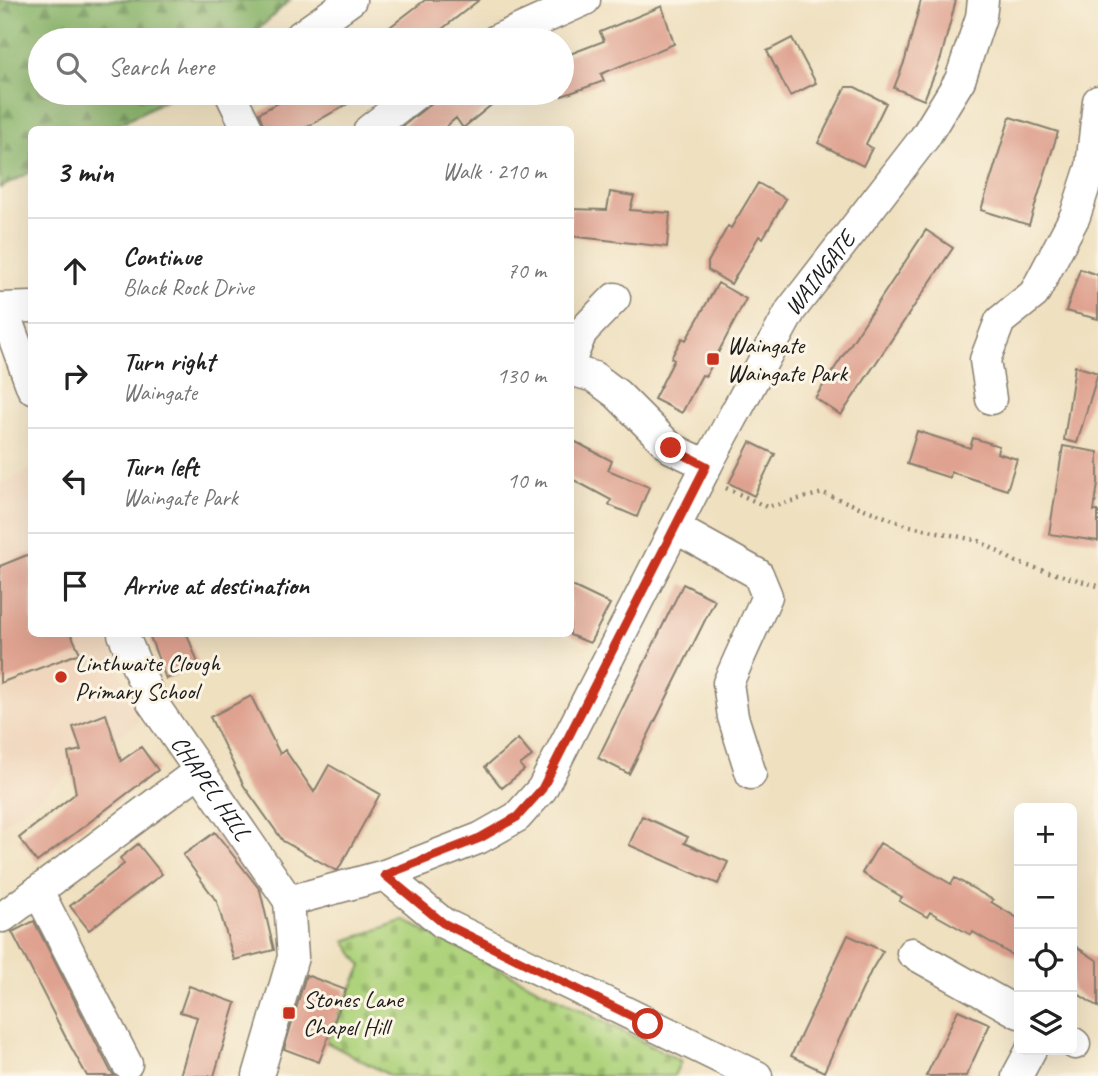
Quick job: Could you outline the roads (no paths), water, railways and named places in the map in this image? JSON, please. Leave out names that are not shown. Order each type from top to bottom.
[{"type":"street","points":[[312,28],[351,0]]},
{"type":"street","points":[[523,28],[585,0]]},
{"type":"street","name":"WAINGATE","points":[[289,901],[385,875],[480,838],[517,817],[542,789],[704,470],[791,310],[926,137],[960,80],[981,17],[983,0]]},
{"type":"street","points":[[990,399],[985,360],[1000,321],[1034,294],[1075,216],[1091,167],[1098,101]]},
{"type":"street","points":[[236,105],[246,126]]},
{"type":"street","points":[[374,126],[401,105]]},
{"type":"street","points":[[574,352],[582,332],[615,298]]},
{"type":"street","points":[[11,308],[28,373]]},
{"type":"street","points":[[574,371],[594,377],[617,394],[671,448],[704,470]]},
{"type":"street","points":[[675,528],[758,574],[767,596],[728,683],[733,717],[751,774]]},
{"type":"street","name":"CHAPEL HILL","points":[[124,637],[152,702],[289,901]]},
{"type":"street","points":[[3,917],[199,771]]},
{"type":"street","points":[[385,875],[443,923],[757,1076]]},
{"type":"street","points":[[38,891],[127,1064]]},
{"type":"street","points":[[258,1076],[293,957],[289,901]]},
{"type":"street","points":[[912,953],[1014,1010]]},
{"type":"street","points":[[1017,1076],[1028,1055]]},
{"type":"place","name":"Waingate Waingate Park","points":[[713,359]]},
{"type":"place","name":"Linthwaite Clough Primary School","points":[[61,677]]},
{"type":"place","name":"Stones Lane Chapel Hill","points":[[289,1013]]}]
